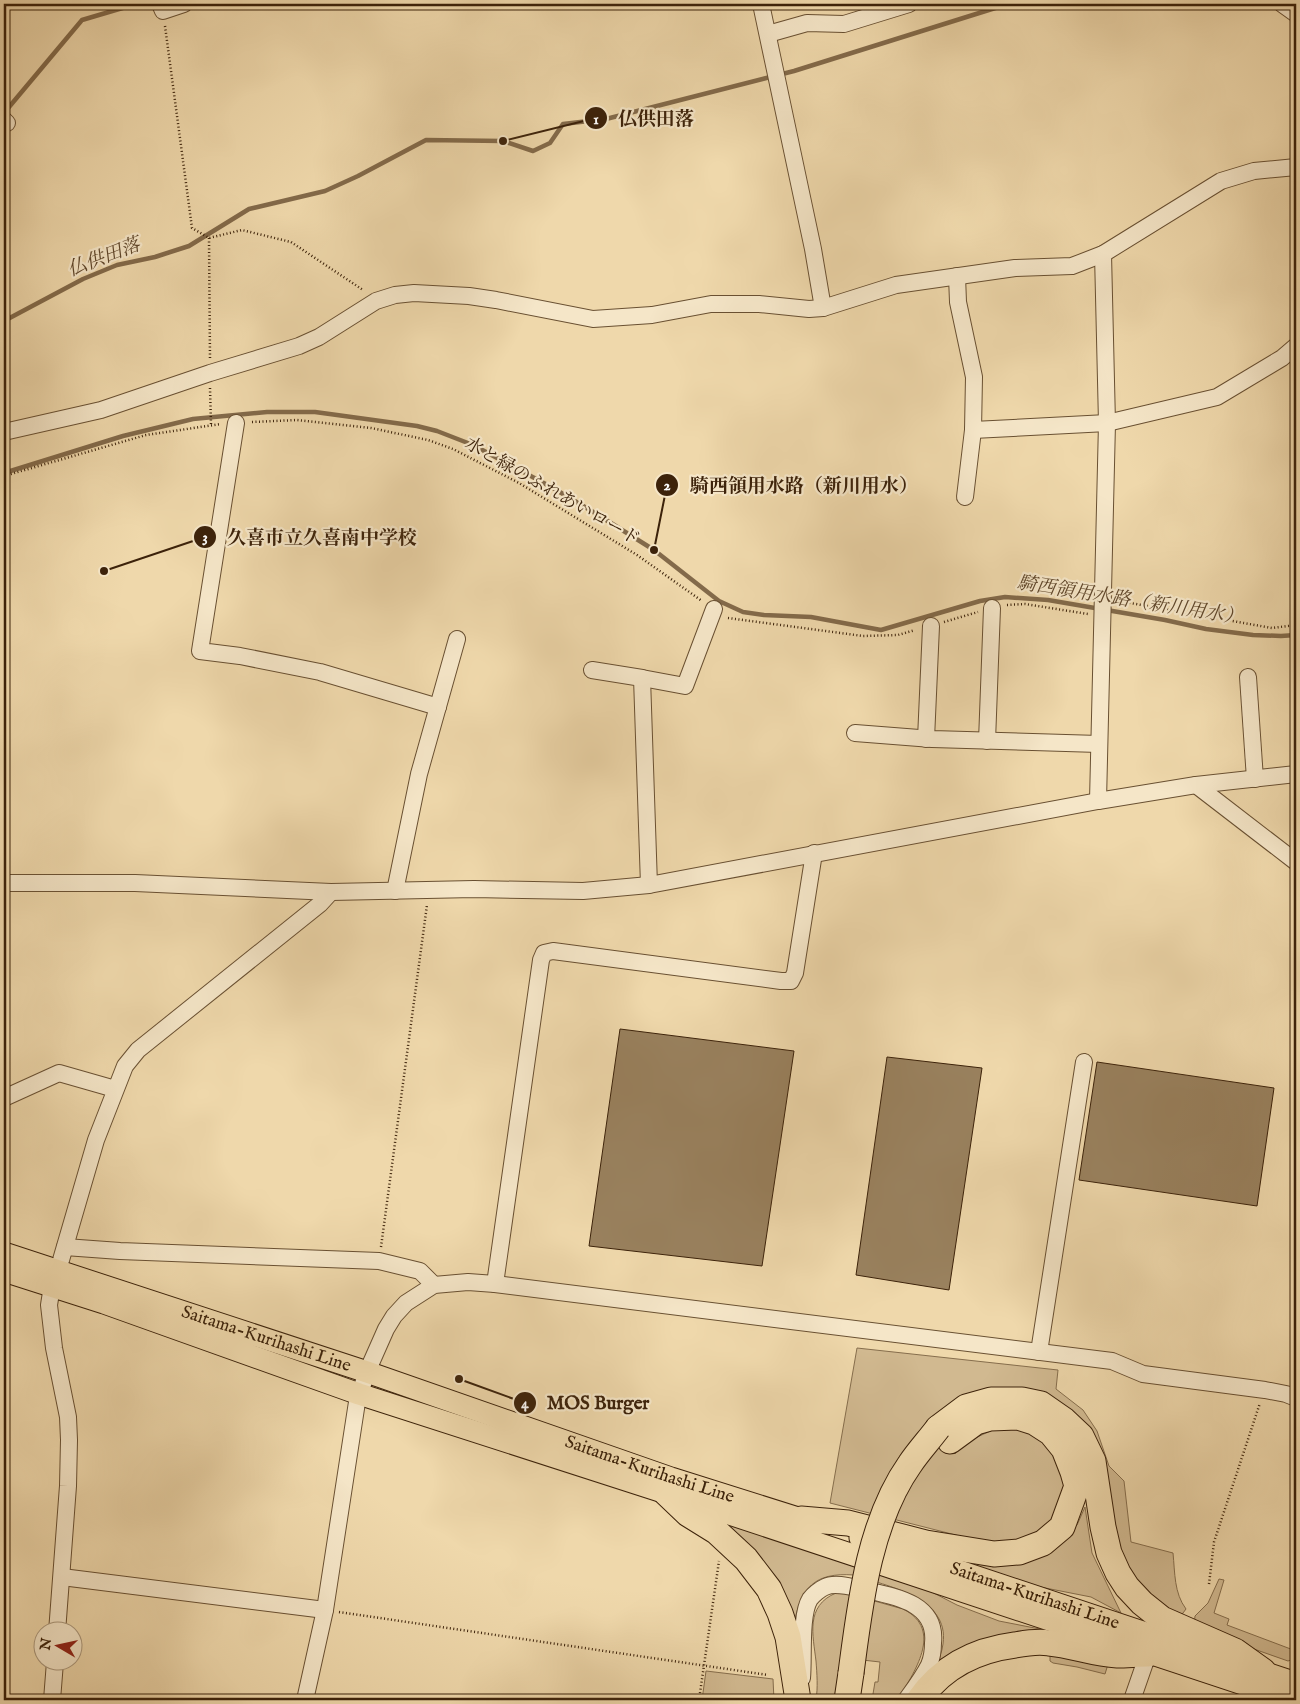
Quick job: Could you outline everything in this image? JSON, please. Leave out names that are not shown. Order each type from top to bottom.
[{"type":"highway","points":[[847,1700],[859,1674],[873,1621],[882,1576],[905,1506],[944,1434],[966,1407],[991,1400],[1022,1400],[1042,1404],[1064,1420],[1081,1436],[1093,1461],[1109,1553],[1118,1573],[1127,1586],[1142,1603],[1162,1619],[1235,1650],[1263,1671]]},
{"type":"highway","points":[[800,1519],[848,1522],[926,1543],[994,1554],[1019,1552],[1044,1543],[1062,1527],[1076,1486],[1064,1449],[1051,1433],[1034,1422],[1018,1417],[990,1418],[944,1434]]},
{"type":"highway","points":[[666,1493],[688,1514],[717,1532],[746,1559],[769,1589],[788,1637],[799,1700]]},
{"type":"highway","points":[[919,1700],[931,1685],[952,1666],[976,1654],[1001,1647],[1030,1642],[1048,1642],[1116,1655],[1148,1654]]},
{"type":"highway","points":[[859,1674],[864,1700]]},
{"type":"main road","name":"Saitama-Kurihashi Line","points":[[4,1252],[55,1279],[359,1394],[666,1493],[1291,1700]]},
{"type":"main road","name":"Saitama-Kurihashi Line","points":[[4,1270],[55,1279],[367,1372],[670,1478],[1296,1683]]},
{"type":"street","points":[[162,8],[184,4]]},
{"type":"street","points":[[761,4],[823,308]]},
{"type":"street","points":[[768,34],[807,24],[844,24],[909,4]]},
{"type":"street","points":[[1282,4],[1296,14]]},
{"type":"street","points":[[4,432],[100,410],[308,342],[376,301],[406,293],[469,296],[593,319],[652,315],[711,304],[759,304],[809,309],[823,308],[896,285],[1015,268],[1072,266],[1103,254],[1221,181],[1254,171],[1296,167]]},
{"type":"street","points":[[1098,801],[1107,423],[1103,254]]},
{"type":"street","points":[[957,276],[958,302],[974,377],[973,430],[965,497]]},
{"type":"street","points":[[973,430],[1107,423],[1216,397],[1296,348]]},
{"type":"street","points":[[236,423],[200,651],[240,656],[320,672],[438,707]]},
{"type":"street","points":[[988,741],[992,608]]},
{"type":"street","points":[[592,670],[685,686],[714,609]]},
{"type":"street","points":[[926,738],[931,626]]},
{"type":"street","points":[[394,891],[419,774],[457,639]]},
{"type":"street","points":[[1248,677],[1255,779]]},
{"type":"street","points":[[642,678],[649,885]]},
{"type":"street","points":[[855,733],[988,741],[1099,744]]},
{"type":"street","points":[[4,883],[135,883],[331,892],[429,889],[583,891],[649,885],[1098,801],[1196,785],[1296,774]]},
{"type":"street","points":[[1196,785],[1296,862]]},
{"type":"street","points":[[495,1284],[544,953],[554,951],[791,981],[795,974],[814,853]]},
{"type":"street","points":[[58,1622],[68,1486],[69,1440],[68,1417],[49,1316],[55,1279],[96,1140],[115,1089],[125,1066],[138,1050],[320,904],[331,892]]},
{"type":"street","points":[[1039,1352],[1084,1062]]},
{"type":"street","points":[[4,1098],[59,1073],[115,1089]]},
{"type":"street","points":[[65,1247],[120,1251],[379,1261],[420,1271],[434,1285]]},
{"type":"street","points":[[305,1700],[325,1610],[359,1394],[367,1372],[394,1316],[406,1304],[434,1285],[468,1282],[495,1284],[1112,1360],[1143,1374],[1265,1390],[1296,1398]]},
{"type":"street","points":[[62,1577],[325,1610]]},
{"type":"street","points":[[799,1700],[804,1657],[803,1627],[810,1599],[825,1586],[837,1585],[896,1597],[914,1605],[924,1613],[931,1624],[934,1635],[933,1652],[929,1664],[906,1700]]},
{"type":"street","points":[[1132,1700],[1148,1654]]},
{"type":"street","points":[[52,1700],[54,1672]]},
{"type":"path","points":[[162,8],[192,228],[209,238],[242,230],[291,242],[365,291],[376,301]]},
{"type":"path","points":[[209,238],[210,422]]},
{"type":"path","name":"水と緑のふれあいロード","points":[[4,476],[146,435],[210,422],[236,423],[297,420],[371,428],[428,440],[453,449],[519,483],[637,555],[725,617],[863,636],[898,635],[1000,605],[1025,604],[1102,616]]},
{"type":"path","points":[[1102,599],[1272,628],[1296,624]]},
{"type":"path","points":[[379,1261],[429,889]]},
{"type":"path","points":[[1209,1584],[1214,1542],[1265,1390]]},
{"type":"path","points":[[699,1700],[720,1553]]},
{"type":"path","points":[[325,1610],[768,1675]]},
{"type":"shaded area","points":[[857,1348],[1058,1370],[1056,1389],[1083,1410],[1097,1431],[1109,1466],[1124,1481],[1131,1542],[1173,1553],[1177,1590],[1186,1609],[1177,1621],[1153,1604],[1123,1560],[1074,1416],[928,1427],[955,1454],[964,1443],[997,1428],[1021,1429],[1047,1441],[1066,1480],[1059,1514],[1041,1532],[1017,1542],[991,1544],[830,1503]]},
{"type":"shaded area","points":[[1085,1507],[1092,1553],[1121,1613],[1091,1597],[1020,1583],[955,1559],[1072,1530],[1077,1525]]},
{"type":"shaded area","points":[[720,1521],[924,1588],[957,1605],[999,1621],[1050,1631],[936,1666],[943,1644],[942,1628],[937,1615],[926,1604],[913,1596],[898,1589],[854,1575],[829,1576],[812,1585],[801,1601],[794,1624]]},
{"type":"shaded area","points":[[1219,1579],[1224,1580],[1214,1613],[1229,1619],[1227,1625],[1296,1651],[1294,1659],[1288,1661],[1194,1628],[1195,1616],[1208,1603]]},
{"type":"shaded area","points":[[836,1593],[846,1593],[903,1609],[915,1618],[922,1628],[924,1640],[922,1652],[898,1700],[872,1700],[875,1682],[878,1682],[880,1662],[845,1658],[840,1700],[816,1700],[817,1676],[813,1622],[819,1605]]},
{"type":"shaded area","points":[[1050,1651],[1109,1661],[1105,1674],[1053,1663],[1050,1661]]},
{"type":"shaded area","points":[[706,1671],[773,1679],[774,1700],[702,1700]]},
{"type":"building","points":[[620,1029],[794,1051],[762,1266],[589,1246]]},
{"type":"building","points":[[887,1057],[982,1068],[949,1290],[856,1275]]},
{"type":"building","points":[[1097,1062],[1274,1088],[1257,1206],[1079,1180]]},
{"type":"waterway","points":[[4,113],[82,20],[136,4]]},
{"type":"waterway","name":"仏供田落","points":[[4,321],[83,279],[117,265],[155,257],[189,246],[249,209],[325,191],[426,140],[503,141],[533,151],[550,143],[563,124],[606,119],[794,71],[1008,4]]},
{"type":"waterway","name":"騎西領用水路（新川用水）","points":[[4,473],[123,436],[193,419],[267,412],[315,412],[417,426],[437,431],[473,445],[595,513],[654,550],[719,601],[743,612],[811,617],[881,630],[980,601],[1005,597],[1048,600],[1206,629],[1253,635],[1296,635]]},
{"type":"place","name":"仏供田落","points":[[503,141]]},
{"type":"place","name":"騎西領用水路（新川用水）","points":[[654,550]]},
{"type":"place","name":"久喜市立久喜南中学校","points":[[104,571]]},
{"type":"place","name":"MOS Burger","points":[[459,1379]]}]
